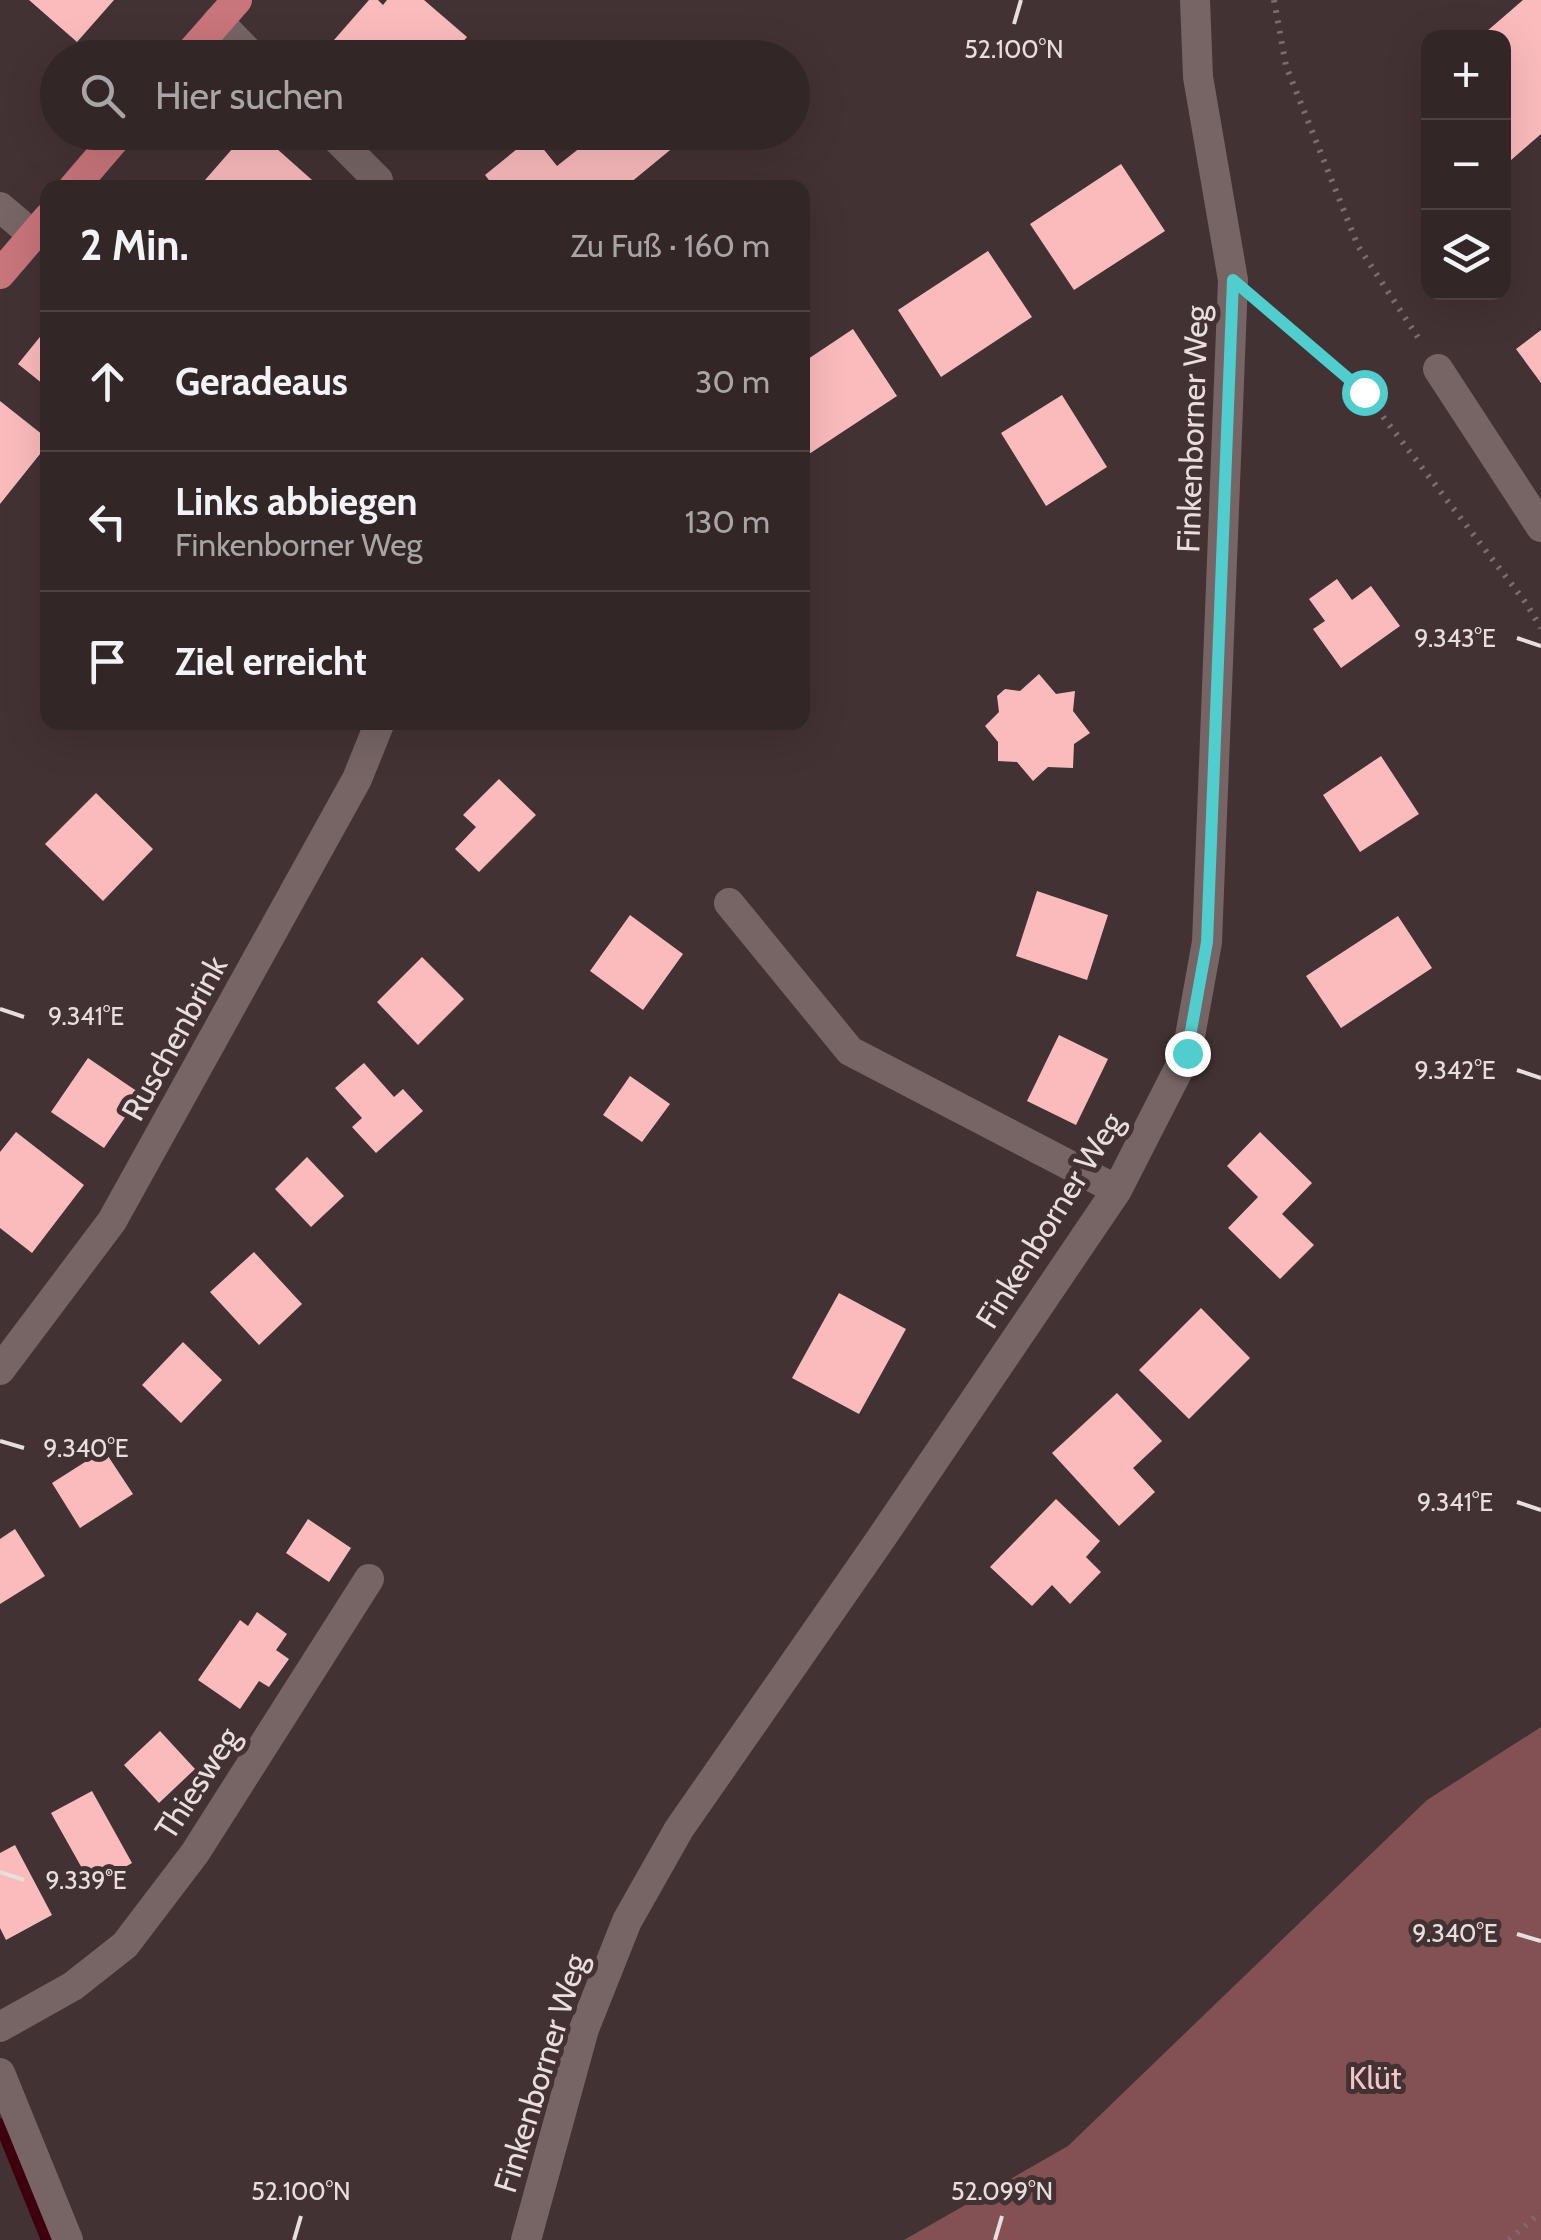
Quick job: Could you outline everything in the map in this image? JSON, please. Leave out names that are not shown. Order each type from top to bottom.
[{"type":"main road","points":[[202,40],[228,10]]},
{"type":"main road","points":[[81,180],[106,150]]},
{"type":"main road","points":[[0,274],[40,226]]},
{"type":"street","name":"Finkenborner Weg","points":[[526,2240],[584,2029],[627,1922],[679,1829],[1117,1190],[1187,1053],[1207,942],[1233,280],[1198,77],[1195,0]]},
{"type":"street","points":[[228,10],[244,40]]},
{"type":"street","points":[[348,150],[378,180]]},
{"type":"street","points":[[0,207],[40,226]]},
{"type":"street","points":[[1438,368],[1541,527]]},
{"type":"street","name":"Ruschenbrink","points":[[0,1370],[112,1221],[357,779],[377,730]]},
{"type":"street","points":[[730,903],[850,1051],[1117,1190]]},
{"type":"street","name":"Thiesweg","points":[[0,2027],[72,1986],[125,1945],[195,1853],[369,1578]]},
{"type":"street","points":[[0,2073],[68,2240]]},
{"type":"path","points":[[1274,0],[1286,66],[1358,246],[1438,368]]},
{"type":"path","points":[[1233,280],[1364,392],[1541,628]]},
{"type":"path","points":[[1510,2240],[1541,2212]]},
{"type":"green space","name":"Klüt","points":[[1541,1727],[1541,2240],[904,2240],[1068,2146],[1427,1800]]},
{"type":"building","points":[[29,0],[114,0],[75,40]]},
{"type":"building","points":[[369,0],[378,0],[383,5],[387,0],[424,0],[467,37],[464,40],[334,40]]},
{"type":"building","points":[[1523,0],[1541,0],[1541,134],[1511,160],[1511,30],[1488,30]]},
{"type":"building","points":[[231,150],[278,150],[312,180],[205,180]]},
{"type":"building","points":[[516,150],[544,150],[557,166],[577,150],[670,150],[634,180],[489,180],[485,175]]},
{"type":"building","points":[[1121,164],[1165,231],[1074,290],[1030,224]]},
{"type":"building","points":[[988,251],[1032,317],[941,377],[898,310]]},
{"type":"building","points":[[853,329],[897,396],[810,453],[810,358]]},
{"type":"building","points":[[1541,330],[1541,383],[1516,349]]},
{"type":"building","points":[[40,337],[40,382],[18,364]]},
{"type":"building","points":[[1062,395],[1107,467],[1046,506],[1001,433]]},
{"type":"building","points":[[0,401],[40,433],[40,454],[0,504]]},
{"type":"building","points":[[1337,579],[1352,600],[1371,586],[1400,626],[1341,668],[1313,629],[1325,621],[1309,599]]},
{"type":"building","points":[[1039,674],[1056,694],[1075,691],[1073,711],[1090,733],[1074,744],[1073,768],[1048,767],[1033,781],[1017,762],[998,761],[998,742],[985,726],[999,712],[997,696],[1005,689],[1020,691]]},
{"type":"building","points":[[1381,756],[1419,814],[1360,852],[1323,795]]},
{"type":"building","points":[[499,779],[536,815],[479,872],[455,849],[476,827],[463,815]]},
{"type":"building","points":[[96,793],[153,849],[103,901],[45,844]]},
{"type":"building","points":[[1037,891],[1108,915],[1087,980],[1016,956]]},
{"type":"building","points":[[630,915],[683,954],[643,1010],[590,971]]},
{"type":"building","points":[[1398,916],[1432,968],[1341,1028],[1306,976]]},
{"type":"building","points":[[422,957],[464,999],[418,1045],[377,1002]]},
{"type":"building","points":[[1059,1035],[1108,1059],[1076,1125],[1027,1101]]},
{"type":"building","points":[[88,1058],[141,1094],[104,1148],[51,1112]]},
{"type":"building","points":[[364,1063],[394,1097],[403,1089],[423,1111],[376,1153],[352,1127],[362,1118],[335,1088]]},
{"type":"building","points":[[630,1076],[670,1104],[642,1142],[603,1115]]},
{"type":"building","points":[[16,1132],[84,1185],[32,1253],[0,1228],[0,1152]]},
{"type":"building","points":[[1260,1132],[1312,1183],[1282,1214],[1314,1245],[1280,1279],[1228,1228],[1258,1197],[1227,1166]]},
{"type":"building","points":[[307,1157],[344,1196],[311,1227],[275,1189]]},
{"type":"building","points":[[254,1252],[302,1304],[259,1345],[210,1292]]},
{"type":"building","points":[[839,1293],[906,1329],[859,1414],[792,1378]]},
{"type":"building","points":[[1201,1308],[1250,1358],[1189,1419],[1139,1370]]},
{"type":"building","points":[[183,1342],[222,1380],[181,1423],[142,1385]]},
{"type":"building","points":[[1117,1393],[1162,1441],[1133,1468],[1155,1492],[1119,1526],[1052,1453]]},
{"type":"building","points":[[104,1450],[133,1494],[80,1528],[52,1483]]},
{"type":"building","points":[[1056,1499],[1100,1541],[1086,1557],[1101,1572],[1070,1604],[1052,1585],[1032,1606],[990,1567]]},
{"type":"building","points":[[308,1519],[351,1548],[329,1582],[286,1553]]},
{"type":"building","points":[[15,1529],[45,1576],[0,1604],[0,1539]]},
{"type":"building","points":[[257,1612],[287,1634],[276,1650],[289,1659],[269,1687],[259,1681],[240,1709],[198,1680],[240,1620],[248,1626]]},
{"type":"building","points":[[160,1731],[195,1769],[159,1803],[124,1765]]},
{"type":"building","points":[[92,1791],[132,1863],[92,1886],[51,1813]]},
{"type":"building","points":[[15,1845],[52,1915],[6,1940],[0,1928],[0,1853]]},
{"type":"waterway","points":[[0,2124],[47,2240]]},
{"type":"route","points":[[1187,1053],[1207,942],[1233,280],[1364,392]]}]
